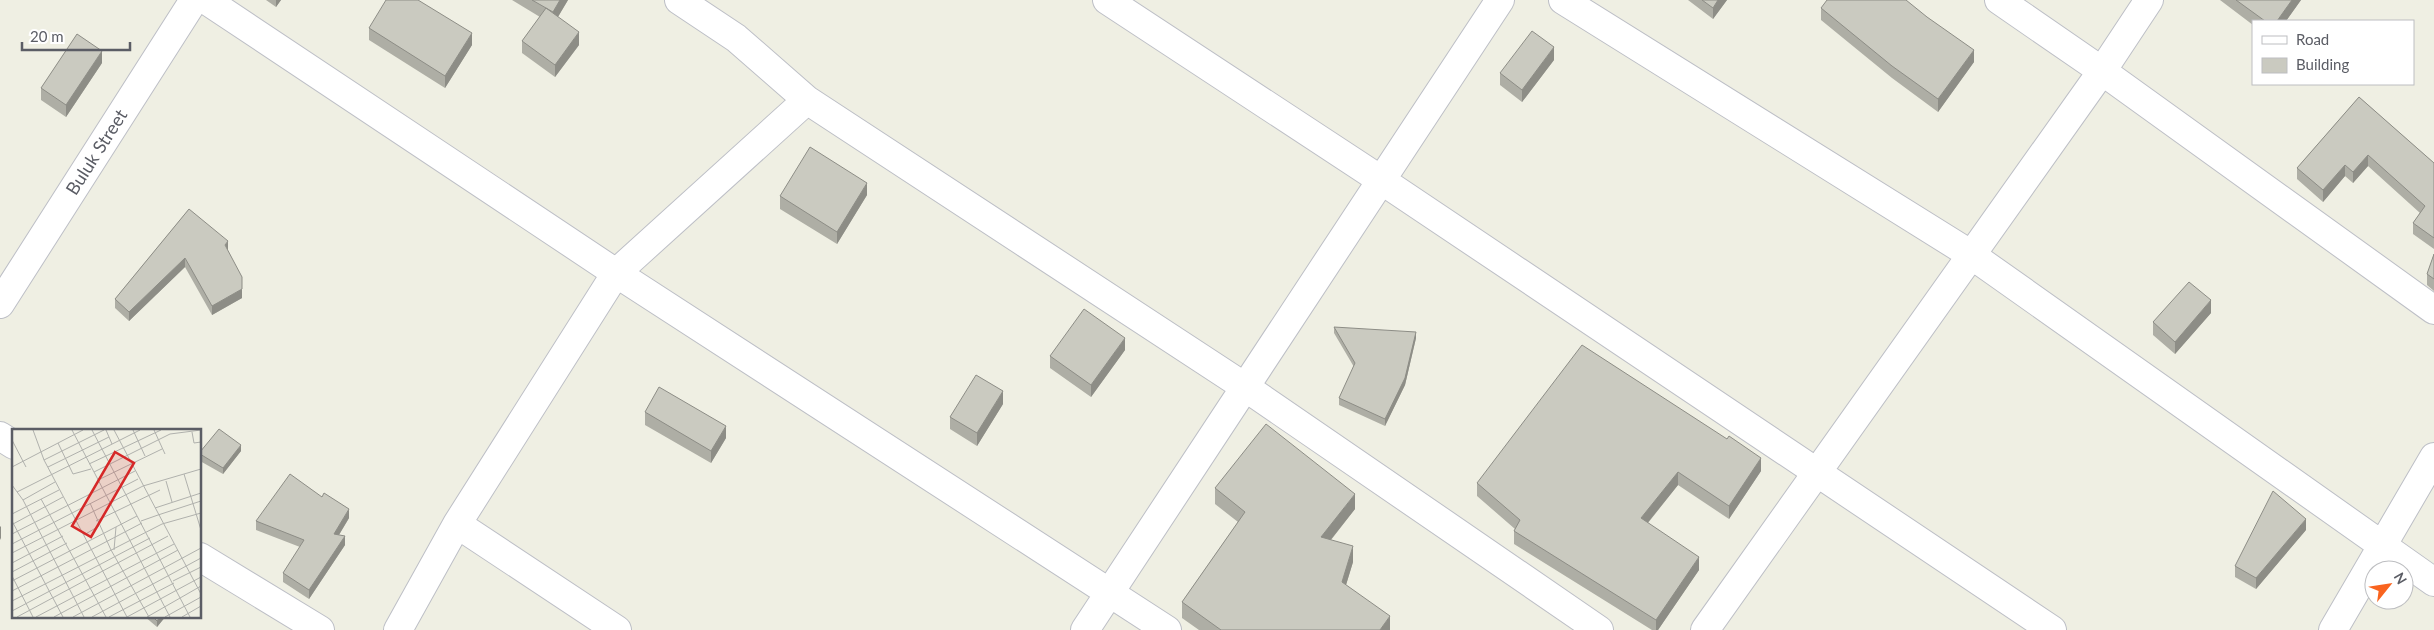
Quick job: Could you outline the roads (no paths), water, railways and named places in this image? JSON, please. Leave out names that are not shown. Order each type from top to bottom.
[{"type":"street","name":"Buluk Street","points":[[0,304],[194,0]]},
{"type":"street","points":[[206,0],[616,273],[1168,630]]},
{"type":"street","points":[[679,0],[736,38],[807,100],[1245,387],[1599,630]]},
{"type":"street","points":[[1108,0],[1381,180],[2052,630]]},
{"type":"street","points":[[1085,630],[1500,0]]},
{"type":"street","points":[[1563,0],[1970,254],[2383,548],[2434,582]]},
{"type":"street","points":[[1999,0],[2102,71],[2434,310]]},
{"type":"street","points":[[1705,630],[1970,254],[2102,71],[2149,0]]},
{"type":"street","points":[[398,630],[457,524],[616,273],[807,100]]},
{"type":"street","points":[[0,436],[12,443]]},
{"type":"street","points":[[2333,630],[2383,548],[2434,457]]},
{"type":"street","points":[[457,524],[617,630]]},
{"type":"street","points":[[201,558],[320,630]]}]
